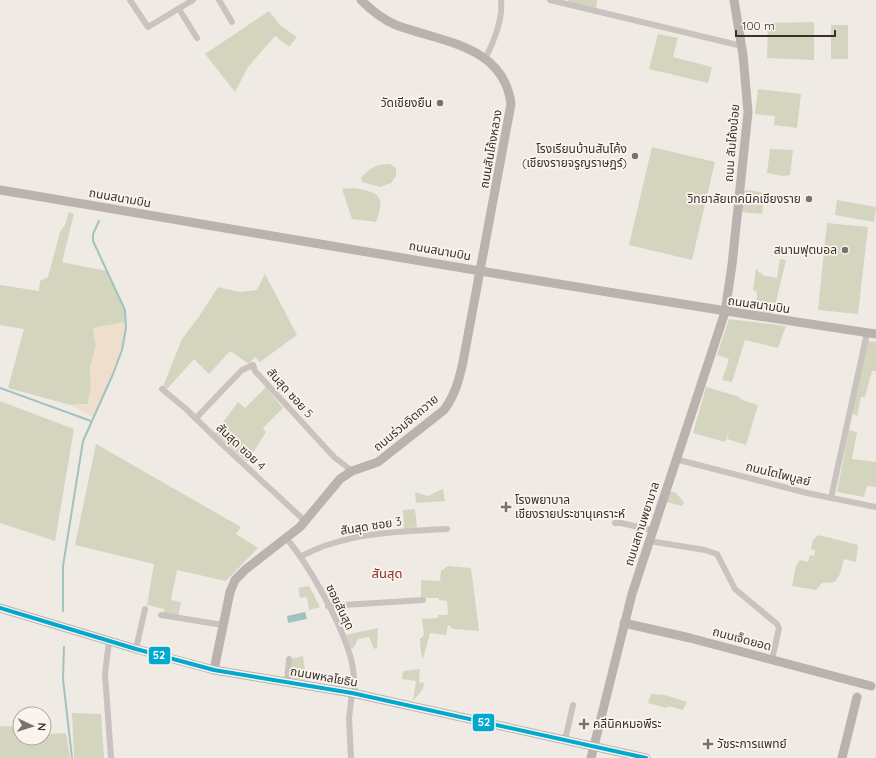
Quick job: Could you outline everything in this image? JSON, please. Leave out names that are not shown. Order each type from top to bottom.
[{"type":"street","points":[[130,0],[148,27],[193,0]]},
{"type":"street","points":[[219,0],[232,22]]},
{"type":"street","name":"ถนนสันโค้งหลวง","points":[[361,0],[377,14],[394,24],[452,43],[486,58],[498,69],[505,80],[510,93],[511,104],[480,270]]},
{"type":"street","points":[[486,58],[494,38],[501,0]]},
{"type":"street","points":[[550,0],[742,46]]},
{"type":"street","name":"ถนน สันโค้งน้อย","points":[[725,312],[732,265],[748,112],[742,46],[734,0]]},
{"type":"street","points":[[179,9],[197,38]]},
{"type":"street","name":"ถนนสนามบิน","points":[[0,190],[725,312],[871,334]]},
{"type":"street","name":"ถนนร่วมจิตถวาย","points":[[214,670],[230,592],[235,580],[246,569],[305,521],[340,479],[352,471],[378,462],[393,452],[444,410],[451,400],[458,383],[463,362],[480,270]]},
{"type":"street","name":"ถนนสถานพยาบาล","points":[[591,758],[632,594],[675,459],[725,312]]},
{"type":"street","points":[[831,498],[871,334]]},
{"type":"street","name":"สันสุด ซอย 5","points":[[196,418],[242,370],[253,365],[264,381],[334,457],[352,471]]},
{"type":"street","name":"สันสุด ซอย 4","points":[[162,389],[196,418],[305,521]]},
{"type":"street","name":"ถนนโตไพบูลย์","points":[[675,459],[876,508]]},
{"type":"street","points":[[615,523],[652,530]]},
{"type":"street","name":"สันสุด ซอย 3","points":[[302,556],[327,545],[345,540],[389,533],[447,529]]},
{"type":"street","name":"ซอยสันสุด","points":[[286,538],[302,556],[328,606],[350,654],[354,675],[354,694],[349,718],[351,758]]},
{"type":"street","points":[[649,541],[706,550],[717,554],[735,589],[777,624],[779,628],[772,660]]},
{"type":"street","points":[[328,606],[424,600]]},
{"type":"street","name":"ถนนพหลโยธิน","points":[[0,608],[49,624],[214,670],[354,694],[646,758]]},
{"type":"street","points":[[136,649],[144,609]]},
{"type":"street","points":[[161,615],[223,625]]},
{"type":"street","name":"ถนนเจ็ดยอด","points":[[624,623],[873,685]]},
{"type":"street","points":[[109,641],[104,674],[111,758]]},
{"type":"street","points":[[287,682],[289,659]]},
{"type":"street","points":[[842,758],[857,697],[852,680]]},
{"type":"street","name":"ถนนเจ็ดยอด","points":[[857,697],[873,685]]},
{"type":"street","points":[[565,740],[573,705]]},
{"type":"green space","points":[[568,0],[597,0],[596,8],[568,2]]},
{"type":"green space","points":[[269,11],[281,26],[297,37],[289,47],[275,36],[248,67],[235,92],[205,54]]},
{"type":"green space","points":[[814,22],[814,60],[767,58],[768,23]]},
{"type":"green space","points":[[831,25],[848,25],[848,59],[831,59]]},
{"type":"green space","points":[[658,34],[678,38],[673,57],[712,67],[708,83],[649,69]]},
{"type":"green space","points":[[758,89],[801,94],[797,128],[774,125],[775,116],[755,114]]},
{"type":"green space","points":[[652,147],[715,162],[692,260],[629,245]]},
{"type":"green space","points":[[770,149],[793,150],[790,175],[783,176],[767,173]]},
{"type":"green space","points":[[390,164],[396,168],[396,176],[391,183],[380,187],[362,182],[361,178],[371,169],[377,166]]},
{"type":"green space","points":[[355,188],[370,192],[378,197],[380,206],[376,222],[352,219],[342,189]]},
{"type":"green space","points":[[748,190],[765,193],[762,214],[741,212],[743,191]]},
{"type":"green space","points":[[837,200],[876,207],[874,222],[835,215]]},
{"type":"green space","points":[[69,212],[74,214],[62,262],[106,271],[125,310],[126,322],[93,328],[96,346],[90,367],[91,387],[88,404],[70,405],[8,388],[24,329],[0,325],[0,285],[39,291],[40,281],[48,277],[60,232],[65,225]]},
{"type":"green space","name":"สนามฟุตบอล","points":[[827,223],[868,227],[858,314],[818,310]]},
{"type":"green space","points":[[780,259],[786,260],[773,314],[756,310],[757,292],[753,290],[756,269],[758,269],[758,272],[762,273],[762,275],[777,278]]},
{"type":"green space","points":[[265,274],[297,335],[260,362],[255,357],[249,364],[230,351],[209,374],[194,359],[168,388],[162,389],[182,339],[198,318],[218,287],[239,292],[257,290]]},
{"type":"green space","points":[[729,319],[786,326],[778,348],[745,340],[732,382],[722,380],[729,359],[717,355]]},
{"type":"green space","points":[[867,341],[876,342],[876,371],[872,371],[865,397],[861,397],[857,416],[852,413]]},
{"type":"green space","points":[[266,387],[283,408],[263,428],[266,432],[247,462],[215,433],[238,402],[245,408]]},
{"type":"green space","points":[[706,387],[740,397],[740,399],[758,405],[746,445],[727,439],[730,427],[725,442],[693,433]]},
{"type":"green space","points":[[0,401],[74,429],[55,541],[0,523]]},
{"type":"green space","points":[[849,430],[857,432],[852,459],[876,462],[876,487],[867,486],[864,497],[837,492]]},
{"type":"green space","points":[[96,444],[241,527],[236,534],[258,548],[226,581],[177,570],[171,600],[181,602],[178,617],[164,615],[164,609],[147,605],[154,564],[75,545]]},
{"type":"green space","points":[[443,489],[445,501],[416,503],[415,492],[428,496]]},
{"type":"green space","points":[[670,491],[676,493],[684,502],[682,506],[666,502]]},
{"type":"green space","points":[[415,509],[417,527],[404,529],[403,510]]},
{"type":"green space","points":[[818,535],[858,545],[856,562],[844,559],[840,574],[835,582],[822,583],[816,590],[792,586],[796,566],[800,560],[808,562],[810,555],[814,556],[815,550],[811,549],[813,540]]},
{"type":"green space","points":[[448,566],[471,568],[479,631],[453,629],[448,625],[446,635],[430,633],[423,659],[420,639],[424,635],[422,619],[438,618],[438,615],[448,615],[447,601],[439,600],[439,598],[421,598],[421,580],[440,581],[441,571]]},
{"type":"green space","points":[[309,586],[320,607],[309,610],[307,597],[300,598],[298,588]]},
{"type":"green space","points":[[378,628],[377,648],[374,649],[369,637],[358,639],[354,647],[350,649],[345,635]]},
{"type":"green space","points":[[303,656],[306,680],[290,678],[290,659]]},
{"type":"green space","points":[[420,669],[419,682],[424,683],[423,689],[413,701],[416,681],[402,679],[403,671]]},
{"type":"green space","points":[[651,694],[665,695],[687,702],[683,710],[668,706],[666,708],[648,703]]},
{"type":"green space","points":[[72,713],[101,714],[104,758],[74,758]]},
{"type":"green space","points":[[0,726],[12,727],[12,746],[52,746],[52,734],[66,733],[70,758],[0,758]]},
{"type":"sand","points":[[126,322],[122,350],[93,417],[70,405],[88,404],[91,387],[90,367],[96,346],[93,328]]},
{"type":"water","points":[[305,612],[307,619],[288,623],[287,616]]},
{"type":"waterway","points":[[63,611],[63,566],[83,441],[113,374],[122,350],[126,328],[125,310],[93,241],[93,234],[99,221]]},
{"type":"waterway","points":[[0,388],[91,421]]},
{"type":"waterway","points":[[64,647],[63,679],[72,758]]},
{"type":"transit line","name":"52","points":[[0,608],[136,649],[214,670],[352,693],[646,758]]},
{"type":"place","name":"วัดเชียงยืน","points":[[440,103]]},
{"type":"place","name":"โรงเรียนบ้านสันโค้ง (เชียงรายจรูญราษฎร์)","points":[[635,156]]},
{"type":"place","name":"วิทยาลัยเทคนิคเชียงราย","points":[[809,199]]},
{"type":"place","name":"สนามฟุตบอล","points":[[845,250]]},
{"type":"place","name":"โรงพยาบาล เชียงรายประชานุเคราะห์","points":[[506,507]]},
{"type":"place","name":"คลีนิคหมอพีระ","points":[[584,724]]},
{"type":"place","name":"วัชระการแพทย์","points":[[708,744]]},
{"type":"district","name":"สันสุด","points":[[387,573]]}]
